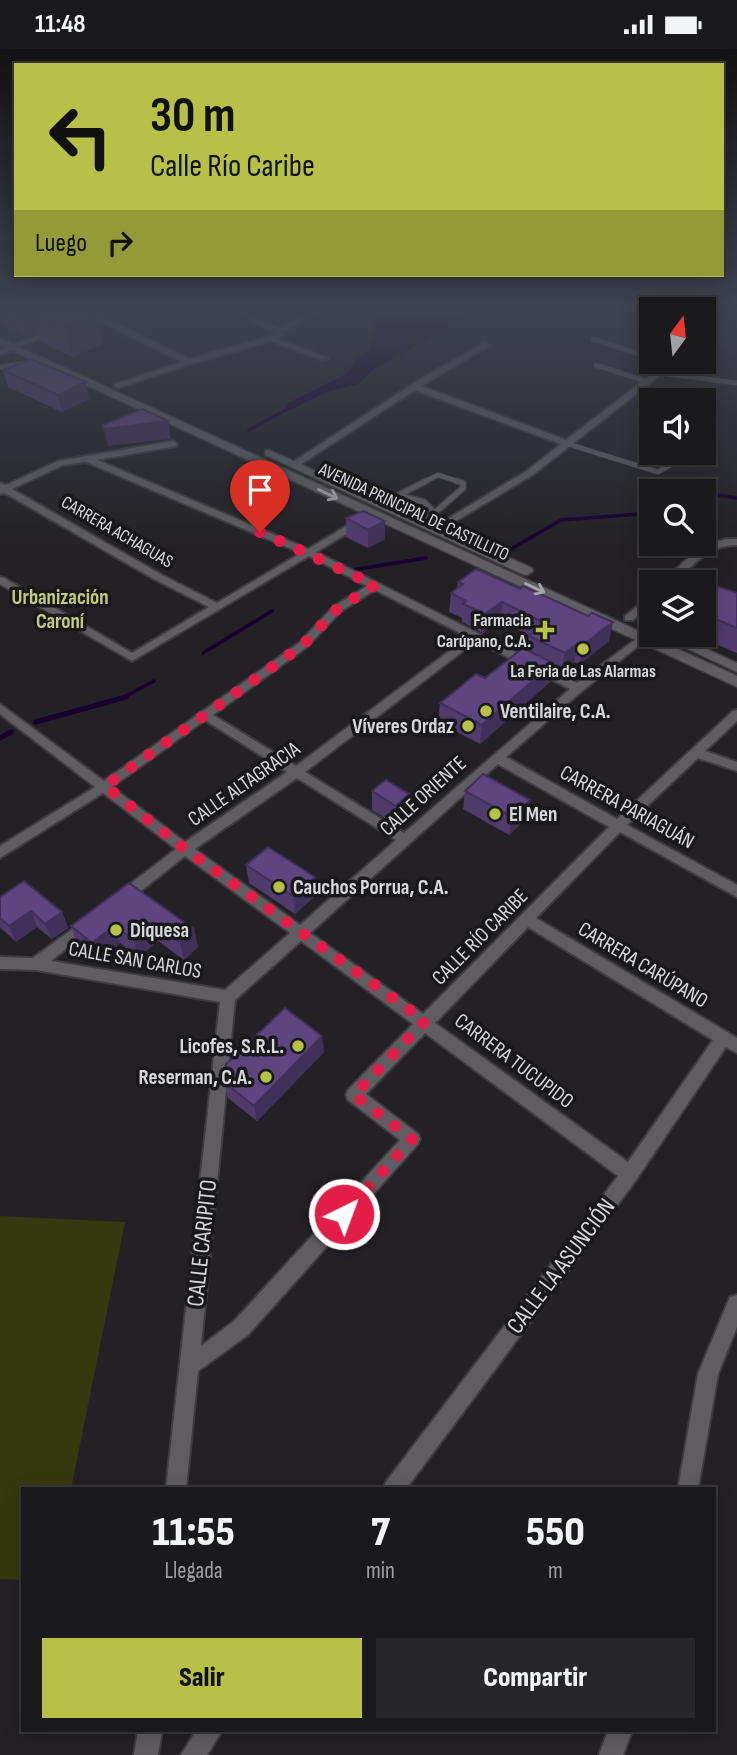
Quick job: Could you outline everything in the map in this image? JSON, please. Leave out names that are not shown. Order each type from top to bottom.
[{"type":"main road","name":"AVENIDA PRINCIPAL DE CASTILLITO","points":[[111,392],[372,514],[639,629]]},
{"type":"main road","name":"AVENIDA PRINCIPAL DE CASTILLITO","points":[[131,392],[423,523],[629,618],[639,626]]},
{"type":"main road","name":"AVENIDA PRINCIPAL DE CASTILLITO","points":[[673,647],[737,682]]},
{"type":"main road","points":[[692,647],[737,668]]},
{"type":"street","points":[[295,464],[408,392]]},
{"type":"street","points":[[428,392],[568,443]]},
{"type":"street","points":[[436,529],[531,472],[636,392]]},
{"type":"street","points":[[2,489],[61,463],[173,444]]},
{"type":"street","points":[[85,458],[310,553],[578,688]]},
{"type":"street","name":"CARRERA ACHAGUAS","points":[[2,489],[217,607]]},
{"type":"street","points":[[0,580],[132,658],[372,514]]},
{"type":"street","points":[[682,570],[708,547],[722,541],[737,542]]},
{"type":"street","points":[[0,853],[105,786],[303,645],[337,609],[375,585]]},
{"type":"street","points":[[629,618],[639,609]]},
{"type":"street","name":"CALLE ALTAGRACIA","points":[[36,964],[185,849],[298,771],[475,637]]},
{"type":"street","name":"CALLE ORIENTE","points":[[228,997],[497,758],[578,688],[639,640]]},
{"type":"street","name":"CARRERA TUCUPIDO","points":[[0,708],[185,849],[302,931],[630,1174]]},
{"type":"street","points":[[204,714],[405,840]]},
{"type":"street","name":"CALLE RÍO CARIBE","points":[[189,1366],[241,1328],[412,1139],[354,1095],[618,826],[737,714]]},
{"type":"street","points":[[698,753],[737,767]]},
{"type":"street","name":"CARRERA PARIAGUÁN","points":[[497,758],[737,892]]},
{"type":"street","name":"CARRERA CARÚPANO","points":[[527,920],[730,1042]]},
{"type":"street","name":"CALLE SAN CARLOS","points":[[0,963],[36,964],[228,997]]},
{"type":"street","name":"CALLE CARIPITO","points":[[176,1487],[228,997]]},
{"type":"street","name":"CALLE LA ASUNCIÓN","points":[[395,1487],[730,1042]]},
{"type":"street","points":[[688,1487],[708,1374],[737,1304]]},
{"type":"street","points":[[146,1755],[150,1732]]},
{"type":"street","points":[[193,1755],[209,1732]]},
{"type":"street","points":[[611,1755],[620,1732]]},
{"type":"lane","points":[[568,443],[658,473],[671,465]]},
{"type":"lane","points":[[381,504],[438,475],[463,483],[463,488],[423,523]]},
{"type":"lane","points":[[398,495],[422,500],[430,505],[435,513]]},
{"type":"green space","points":[[0,1216],[125,1222],[71,1487],[21,1487],[21,1580],[0,1579]]},
{"type":"shaded area","points":[[311,392],[328,392],[295,408],[287,408],[288,403]]},
{"type":"building","points":[[142,409],[168,421],[104,429],[103,425]]},
{"type":"building","points":[[363,511],[385,521],[368,530],[346,518]]},
{"type":"building","points":[[476,569],[520,589],[523,586],[588,616],[592,613],[613,622],[583,645],[578,643],[565,653],[529,636],[545,623],[502,602],[485,614],[463,604],[466,601],[451,593],[463,584],[458,582]]},
{"type":"building","points":[[716,586],[737,593],[737,628],[716,619]]},
{"type":"building","points":[[523,648],[553,663],[482,725],[440,703],[476,674],[485,678]]},
{"type":"building","points":[[483,774],[530,800],[512,817],[465,791]]},
{"type":"building","points":[[386,780],[409,794],[396,806],[372,791]]},
{"type":"building","points":[[268,847],[315,877],[293,896],[246,865]]},
{"type":"building","points":[[24,881],[62,912],[45,924],[31,911],[9,926],[0,918],[0,897]]},
{"type":"building","points":[[129,883],[194,929],[180,942],[153,923],[133,939],[114,926],[92,943],[71,926]]},
{"type":"building","points":[[285,1008],[322,1036],[254,1106],[224,1082],[226,1064]]},
{"type":"waterway","points":[[249,430],[295,405]]},
{"type":"waterway","points":[[716,495],[737,498]]},
{"type":"waterway","points":[[506,552],[561,520],[639,514]]},
{"type":"waterway","points":[[352,570],[426,558]]},
{"type":"waterway","points":[[203,653],[272,611]]},
{"type":"waterway","points":[[121,698],[154,681]]},
{"type":"waterway","points":[[121,698],[126,697]]},
{"type":"waterway","points":[[36,722],[121,698]]},
{"type":"waterway","points":[[0,738],[11,732]]},
{"type":"place","name":"Farmacia Carúpano, C.A.","points":[[545,630]]},
{"type":"place","name":"La Feria de Las Alarmas","points":[[583,649]]},
{"type":"place","name":"Ventilaire, C.A.","points":[[486,711]]},
{"type":"place","name":"Víveres Ordaz","points":[[468,726]]},
{"type":"place","name":"El Men","points":[[495,814]]},
{"type":"place","name":"Cauchos Porrua, C.A.","points":[[279,887]]},
{"type":"place","name":"Diquesa","points":[[116,930]]},
{"type":"place","name":"Licofes, S.R.L.","points":[[298,1046]]},
{"type":"place","name":"Reserman, C.A.","points":[[266,1077]]},
{"type":"district","name":"Urbanización Caroní","points":[[60,609]]},
{"type":"route","points":[[260,532],[375,585],[337,609],[303,645],[105,786],[185,849],[425,1021],[354,1095],[412,1139],[344,1214]]}]
